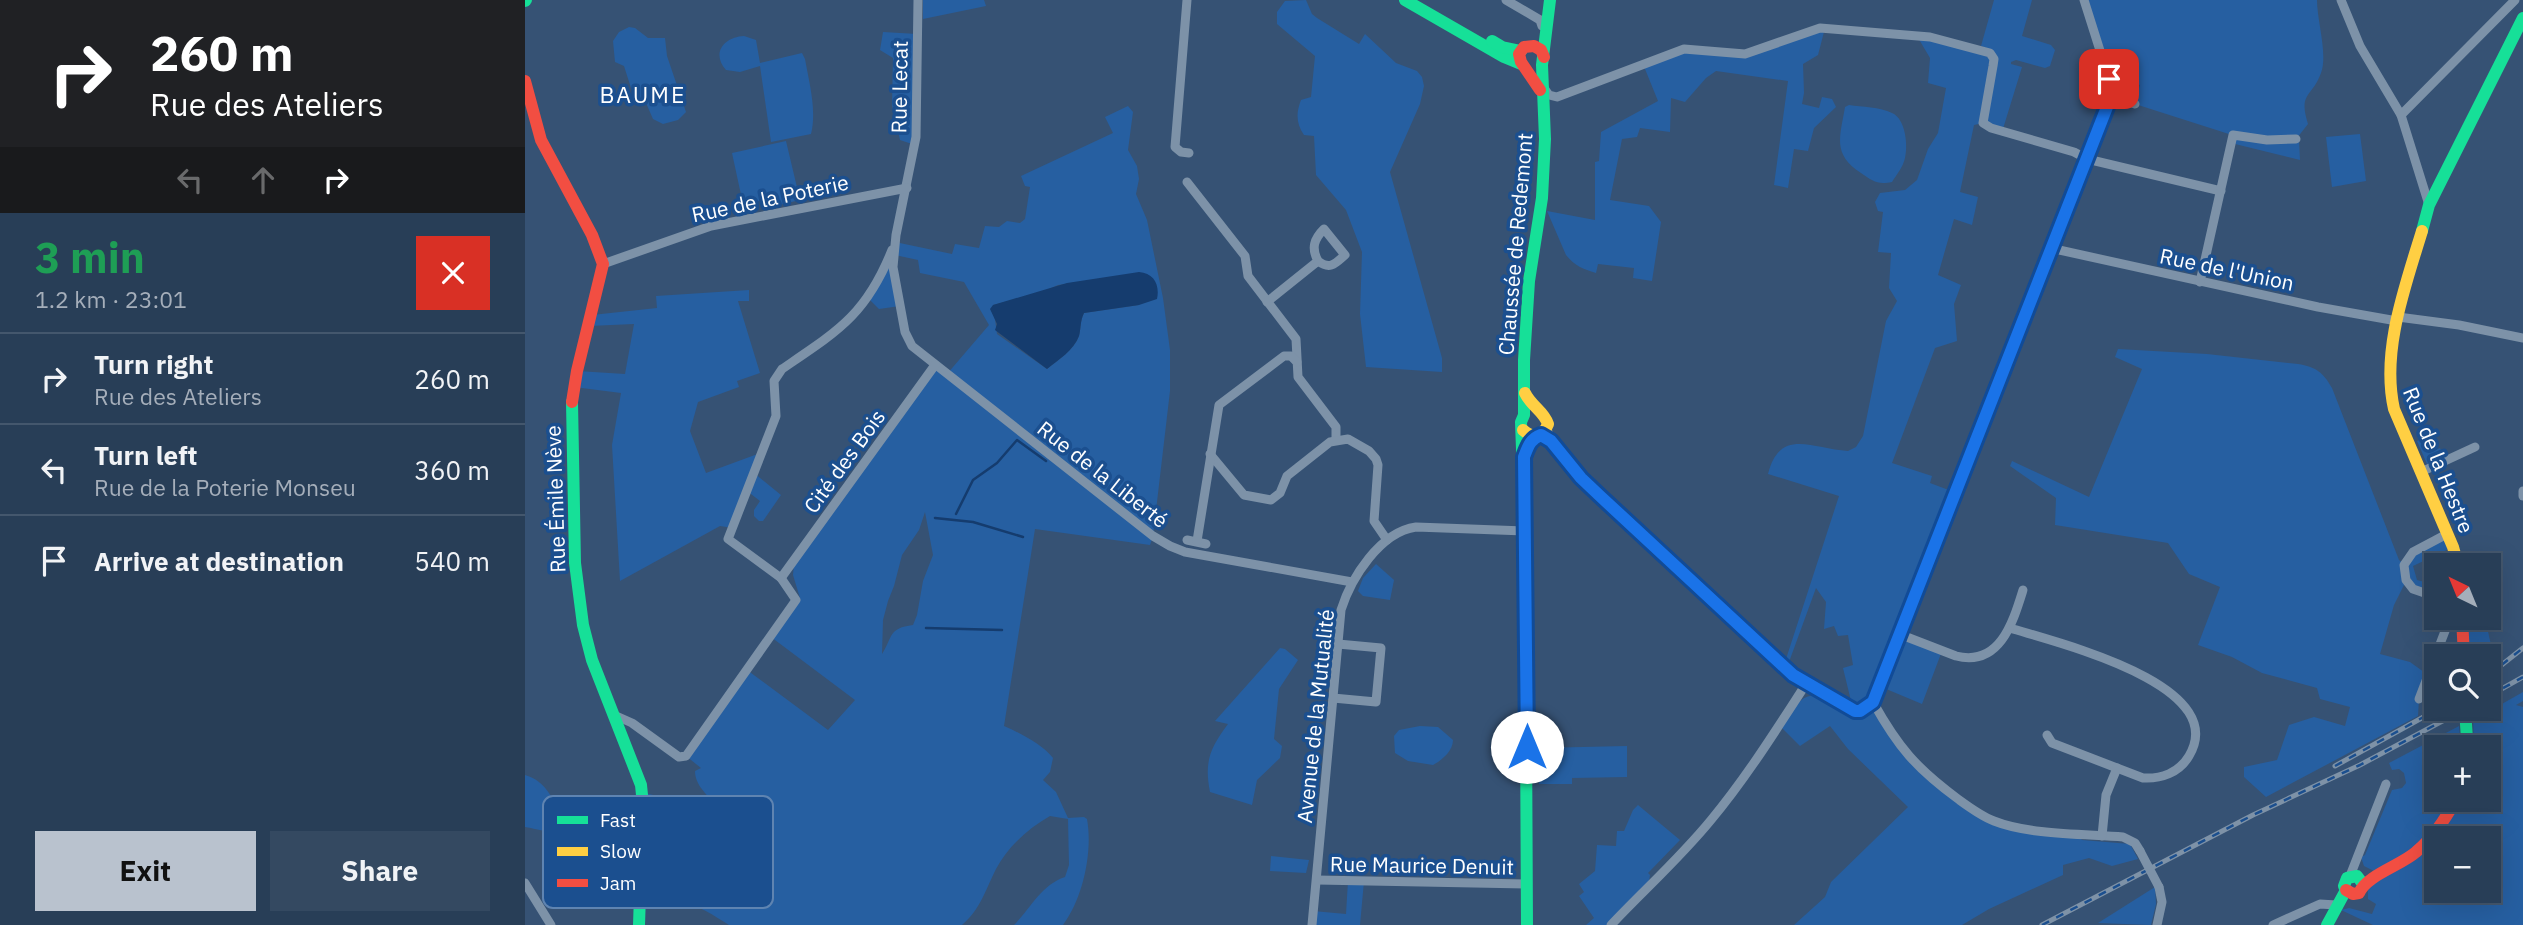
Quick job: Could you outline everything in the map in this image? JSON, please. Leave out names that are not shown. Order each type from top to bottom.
[{"type":"street","name":"Rue Lecat","points":[[895,242],[910,175],[916,128],[918,0]]},
{"type":"street","points":[[1187,0],[1175,147],[1181,152],[1189,153]]},
{"type":"street","points":[[1405,0],[1504,57],[1536,69],[1543,61],[1542,50],[1534,45]]},
{"type":"street","points":[[1421,0],[1502,47],[1521,51],[1534,45],[1549,4]]},
{"type":"street","points":[[1506,0],[1540,20],[1542,26]]},
{"type":"street","points":[[1539,434],[1594,490],[1784,667],[1806,684],[1855,711],[1860,711],[1873,702],[2111,96],[2109,79],[2084,0]]},
{"type":"street","points":[[2341,0],[2360,46],[2401,115],[2429,205]]},
{"type":"street","points":[[2401,115],[2515,0]]},
{"type":"street","name":"Chaussée de Redemont","points":[[1539,434],[1521,422],[1524,415],[1529,281],[1542,198],[1545,148],[1543,61],[1549,4]]},
{"type":"street","name":"Rue de la Hestre","points":[[2454,553],[2394,409],[2389,386],[2389,367],[2397,319],[2429,205],[2523,18]]},
{"type":"street","points":[[1545,148],[1549,137],[1549,102],[1557,97],[1684,50],[1745,54],[1810,30],[1830,29],[1930,37],[1990,53],[1993,66],[1983,123],[1996,130],[2074,152],[2087,159],[2221,191]]},
{"type":"street","points":[[1521,51],[1519,58],[1525,67]]},
{"type":"street","name":"Chaussée de Redemont","points":[[1525,67],[1535,78],[1543,102]]},
{"type":"street","points":[[525,81],[541,140],[592,235],[603,264]]},
{"type":"street","points":[[1543,85],[1549,95],[1557,97]]},
{"type":"street","points":[[2111,96],[2135,104]]},
{"type":"street","points":[[2200,282],[2233,135],[2267,140],[2296,139]]},
{"type":"street","points":[[1187,182],[1245,256],[1248,276],[1296,339],[1298,377],[1336,426],[1336,440]]},
{"type":"street","name":"Rue de la Poterie","points":[[603,264],[711,226],[907,188]]},
{"type":"street","points":[[614,715],[632,723],[679,757],[687,756],[796,600],[781,578],[728,539],[776,416],[776,377],[782,369],[848,322],[874,288],[895,242]]},
{"type":"street","name":"Rue de la Liberté","points":[[895,242],[893,272],[905,332],[912,346],[1153,536],[1170,546],[1203,556],[1352,582]]},
{"type":"street","name":"Rue de l'Union","points":[[2050,248],[2318,307],[2459,325],[2523,338]]},
{"type":"street","points":[[1267,302],[1318,261]]},
{"type":"street","name":"Rue Émile Nève","points":[[603,264],[576,377],[571,410],[575,563],[583,625],[616,726],[639,776],[642,796]]},
{"type":"street","points":[[1197,542],[1217,409],[1221,402],[1284,356],[1291,356],[1297,362]]},
{"type":"street","name":"Cité des Bois","points":[[781,578],[935,365]]},
{"type":"street","points":[[1525,390],[1529,403],[1547,418],[1524,457],[1527,925]]},
{"type":"street","points":[[1524,415],[1538,410]]},
{"type":"street","points":[[1210,454],[1244,495],[1271,500],[1280,493],[1287,476],[1336,440],[1348,439],[1369,451],[1376,459],[1379,473],[1374,522],[1387,540]]},
{"type":"street","points":[[2421,472],[2475,447]]},
{"type":"street","name":"Avenue de la Mutualité","points":[[1311,925],[1341,610],[1352,582],[1387,540],[1397,532],[1412,527],[1525,531]]},
{"type":"street","points":[[2424,594],[2417,592],[2409,584],[2404,572],[2405,565],[2413,552],[2447,534]]},
{"type":"street","points":[[1899,634],[1956,656],[1973,658],[1993,649],[2010,628],[2024,590]]},
{"type":"street","points":[[2010,628],[2115,662],[2157,685],[2187,708],[2196,735],[2194,745],[2183,764],[2169,774],[2151,778],[2052,743],[2047,735]]},
{"type":"street","points":[[2419,699],[2445,630]]},
{"type":"street","points":[[1333,698],[1375,702],[1381,648],[1338,644]]},
{"type":"street","points":[[1611,925],[1674,862],[1711,820],[1741,782],[1806,684]]},
{"type":"street","points":[[1873,702],[1911,761],[1936,783],[1984,817],[2019,828],[2129,839],[2135,843],[2159,887],[2162,902],[2157,925]]},
{"type":"street","points":[[2102,836],[2106,794],[2117,768]]},
{"type":"street","points":[[2326,925],[2346,890],[2345,882],[2350,876],[2386,784]]},
{"type":"street","points":[[2346,890],[2356,894],[2361,891],[2363,884],[2404,862],[2419,850],[2449,812]]},
{"type":"street","points":[[2350,876],[2357,876],[2363,884]]},
{"type":"street","name":"Rue Maurice Denuit","points":[[1317,880],[1526,884]]},
{"type":"street","points":[[525,883],[551,925]]},
{"type":"street","points":[[2273,925],[2320,904],[2336,905]]},
{"type":"shaded area","points":[[923,0],[984,0],[986,6],[923,19]]},
{"type":"shaded area","points":[[1306,0],[1312,14],[1317,18],[1359,44],[1365,34],[1396,63],[1417,71],[1422,77],[1424,86],[1420,104],[1390,172],[1442,358],[1442,372],[1366,367],[1360,314],[1362,252],[1346,210],[1316,175],[1314,136],[1304,135],[1298,122],[1301,100],[1311,97],[1315,56],[1277,24],[1277,12],[1285,1]]},
{"type":"shaded area","points":[[1994,0],[2032,0],[2022,36],[2051,45],[2055,50],[2050,66],[2045,68],[2016,60],[2011,62],[2022,67],[2002,132],[1983,123],[1974,125],[1960,192],[1978,197],[1972,225],[1954,219],[1938,275],[1961,285],[1954,304],[1957,341],[1935,348],[1892,463],[1932,476],[1930,483],[1954,492],[1899,633],[1942,651],[1922,704],[1879,686],[1873,702],[1911,761],[1996,822],[2076,834],[2082,840],[2130,844],[2138,859],[2112,866],[2089,858],[2063,865],[2063,875],[1989,909],[1962,925],[1794,925],[1825,897],[1831,882],[1908,807],[1848,749],[1830,726],[1800,746],[1778,724],[1796,704],[1809,696],[1824,697],[1849,707],[1851,701],[1843,668],[1853,665],[1848,635],[1838,636],[1834,626],[1824,629],[1826,602],[1816,588],[1789,662],[1786,659],[1839,496],[1768,474],[1773,459],[1789,446],[1799,444],[1848,451],[1856,447],[1863,436],[1886,321],[1897,301],[1889,288],[1891,253],[1878,252],[1883,212],[1878,211],[1875,202],[1880,193],[1905,190],[1917,180],[1928,149],[1938,133],[1946,88],[1928,83],[1930,58],[1917,36],[1992,50],[1981,46]]},
{"type":"shaded area","points":[[2084,0],[2317,0],[2323,65],[2305,100],[2308,124],[2297,138],[2300,160],[2231,143],[2232,135],[2135,104],[2140,85],[2110,84]]},
{"type":"shaded area","points":[[629,27],[635,28],[648,38],[665,38],[667,56],[686,112],[678,120],[663,124],[653,119],[646,103],[631,88],[624,66],[615,62],[613,41],[619,32]]},
{"type":"shaded area","points":[[1825,28],[1818,55],[1803,64],[1802,104],[1819,108],[1822,97],[1832,99],[1836,107],[1814,128],[1808,151],[1794,149],[1788,188],[1774,185],[1788,81],[1716,71],[1706,78],[1685,102],[1671,98],[1670,132],[1640,128],[1637,137],[1622,139],[1610,200],[1649,206],[1661,222],[1652,281],[1633,278],[1634,268],[1598,264],[1596,273],[1569,259],[1547,211],[1595,220],[1595,162],[1599,161],[1601,132],[1658,101],[1643,64],[1684,49],[1733,54]]},
{"type":"shaded area","points":[[883,32],[917,34],[915,145],[900,140],[892,105],[893,58],[880,50]]},
{"type":"shaded area","points":[[744,36],[756,40],[760,63],[802,53],[812,96],[811,134],[771,142],[760,66],[740,72],[726,70],[720,58],[722,47],[726,43]]},
{"type":"shaded area","points":[[1849,105],[1887,111],[1897,116],[1900,121],[1905,133],[1906,153],[1892,182],[1879,183],[1872,180],[1852,166],[1842,152],[1840,136],[1845,107]]},
{"type":"shaded area","points":[[1128,106],[1133,112],[1128,150],[1137,166],[1139,179],[1136,194],[1147,220],[1163,298],[1170,350],[1170,391],[1153,536],[1150,545],[1035,529],[1004,726],[1049,753],[1053,758],[1050,772],[1043,780],[1056,792],[1068,818],[1087,819],[1089,846],[1085,874],[1076,902],[1063,925],[1014,925],[1049,885],[1065,877],[1069,865],[1068,819],[1050,816],[1013,845],[996,869],[978,906],[962,925],[729,925],[699,908],[773,908],[773,796],[708,796],[696,778],[695,771],[701,768],[686,756],[747,670],[828,730],[855,700],[771,637],[800,598],[793,575],[794,564],[935,365],[947,374],[989,325],[964,282],[920,273],[918,260],[895,255],[900,306],[879,309],[868,298],[895,242],[952,254],[955,244],[979,248],[985,226],[999,227],[1007,221],[1020,223],[1025,219],[1030,187],[1025,186],[1021,176],[1113,133],[1105,117]],"holes":[[[1099,279],[1139,305],[1084,313],[1077,341],[1047,369],[997,334],[993,305],[1040,293],[1058,285]],[[925,512],[933,555],[923,581],[913,625],[895,631],[882,654],[883,620],[888,601],[902,555],[919,530]]]},
{"type":"shaded area","points":[[2360,134],[2366,181],[2332,187],[2326,137]]},
{"type":"shaded area","points":[[786,141],[800,200],[766,208],[764,200],[743,204],[732,153]]},
{"type":"shaded area","points":[[1139,272],[1149,275],[1155,281],[1157,299],[1139,305],[1084,313],[1077,341],[1047,369],[995,330],[997,324],[990,309],[993,305],[1067,283]]},
{"type":"shaded area","points":[[749,290],[749,301],[738,301],[760,373],[737,381],[739,387],[698,402],[690,431],[706,473],[763,452],[754,473],[781,495],[763,521],[759,521],[754,516],[754,510],[760,501],[747,491],[733,528],[720,526],[620,581],[612,445],[621,393],[574,387],[577,371],[625,374],[634,324],[589,326],[592,315],[657,308],[656,296]]},
{"type":"shaded area","points":[[2118,349],[2207,354],[2298,364],[2318,371],[2325,378],[2332,388],[2399,560],[2405,565],[2406,560],[2447,534],[2453,547],[2440,553],[2424,553],[2424,561],[2413,566],[2417,580],[2424,582],[2424,591],[2406,581],[2394,605],[2380,654],[2410,662],[2424,672],[2418,716],[2266,797],[2244,777],[2244,767],[2277,760],[2289,725],[2314,717],[2345,726],[2350,707],[2320,699],[2317,688],[2262,673],[2232,657],[2198,645],[2220,587],[2189,574],[2168,543],[2055,525],[2056,498],[2010,466],[2012,461],[2089,497],[2142,369],[2115,357]]},
{"type":"shaded area","points":[[2427,437],[2433,451],[2440,448],[2444,457],[2427,464],[2417,441]]},
{"type":"shaded area","points":[[1376,564],[1394,580],[1390,600],[1363,596],[1358,591],[1363,578]]},
{"type":"shaded area","points":[[2465,630],[2488,630],[2491,644],[2466,644]]},
{"type":"shaded area","points":[[1280,648],[1298,660],[1279,689],[1274,739],[1282,746],[1280,758],[1257,780],[1252,805],[1210,792],[1210,756],[1228,724],[1215,721]]},
{"type":"shaded area","points":[[2523,692],[2523,701],[2516,705],[2523,707],[2523,925],[2373,925],[2341,910],[2349,908],[2372,914],[2376,904],[2368,899],[2368,890],[2378,873],[2364,866],[2361,857],[2365,855],[2392,790],[2402,788],[2406,783],[2404,773],[2399,769],[2392,770],[2389,763],[2424,744],[2424,812],[2450,812],[2442,826],[2424,826],[2424,903],[2501,903],[2501,826],[2445,826],[2454,812],[2501,812],[2501,735],[2474,735],[2473,721],[2501,721],[2501,704]]},
{"type":"shaded area","points":[[1420,726],[1438,727],[1453,740],[1449,751],[1433,765],[1408,761],[1395,753],[1394,736],[1399,730]]},
{"type":"shaded area","points":[[2459,726],[2460,735],[2442,735]]},
{"type":"shaded area","points":[[1627,746],[1627,777],[1572,778],[1572,784],[1539,784],[1538,748]]},
{"type":"shaded area","points":[[525,775],[539,782],[551,796],[543,796],[543,831],[525,827]]},
{"type":"shaded area","points":[[1638,805],[1680,840],[1648,873],[1648,889],[1611,925],[1586,925],[1594,918],[1579,896],[1584,892],[1579,884],[1595,871],[1597,845],[1616,846],[1617,831],[1624,831]]},
{"type":"shaded area","points":[[1271,856],[1309,860],[1306,873],[1270,871]]},
{"type":"shaded area","points":[[1348,881],[1364,881],[1360,925],[1312,925],[1313,911],[1346,914]]},
{"type":"shaded area","points":[[2155,887],[2156,904],[2151,925],[2098,923]]},
{"type":"waterway","points":[[956,514],[973,480],[997,463],[1017,440],[1046,461]]},
{"type":"waterway","points":[[935,518],[973,522],[1023,537]]},
{"type":"waterway","points":[[926,628],[1002,630]]},
{"type":"railway","points":[[2501,665],[2523,648]]},
{"type":"railway","points":[[2501,689],[2523,677]]},
{"type":"railway","points":[[2335,766],[2424,717]]},
{"type":"railway","points":[[2042,925],[2253,815],[2360,765],[2442,721]]},
{"type":"traffic: fast","points":[[1405,0],[1521,64]]},
{"type":"traffic: fast","points":[[1527,925],[1525,531],[1521,422],[1524,415],[1529,281],[1542,198],[1545,139],[1542,65],[1550,0]]},
{"type":"traffic: fast","points":[[2422,231],[2429,205],[2523,18]]},
{"type":"traffic: fast","points":[[1492,41],[1502,47],[1521,51]]},
{"type":"traffic: fast","points":[[572,402],[575,563],[583,625],[592,660],[641,785],[642,796]]},
{"type":"traffic: fast","points":[[2466,721],[2467,735]]},
{"type":"traffic: fast","points":[[2327,925],[2346,890],[2344,886],[2347,878],[2357,876],[2363,884]]},
{"type":"traffic: fast","points":[[639,925],[640,908]]},
{"type":"traffic: slow","points":[[2422,231],[2397,319],[2391,387],[2394,409],[2455,553]]},
{"type":"traffic: slow","points":[[1523,430],[1530,435],[1537,435],[1543,432],[1548,424],[1525,393]]},
{"type":"traffic: jam","points":[[1540,90],[1521,62],[1519,54],[1524,47],[1534,46],[1541,50],[1544,57]]},
{"type":"traffic: jam","points":[[525,81],[541,140],[592,235],[603,264],[572,402]]},
{"type":"traffic: jam","points":[[2463,630],[2463,644]]},
{"type":"traffic: jam","points":[[2346,890],[2353,894],[2359,893],[2369,881],[2416,852],[2428,841],[2448,812]]},
{"type":"district","name":"BAUME","points":[[643,94]]},
{"type":"route","points":[[1527,747],[1524,457],[1531,441],[1541,435],[1551,441],[1581,478],[1793,675],[1855,711],[1860,711],[1873,702],[2107,107],[2111,96],[2109,79]]}]
